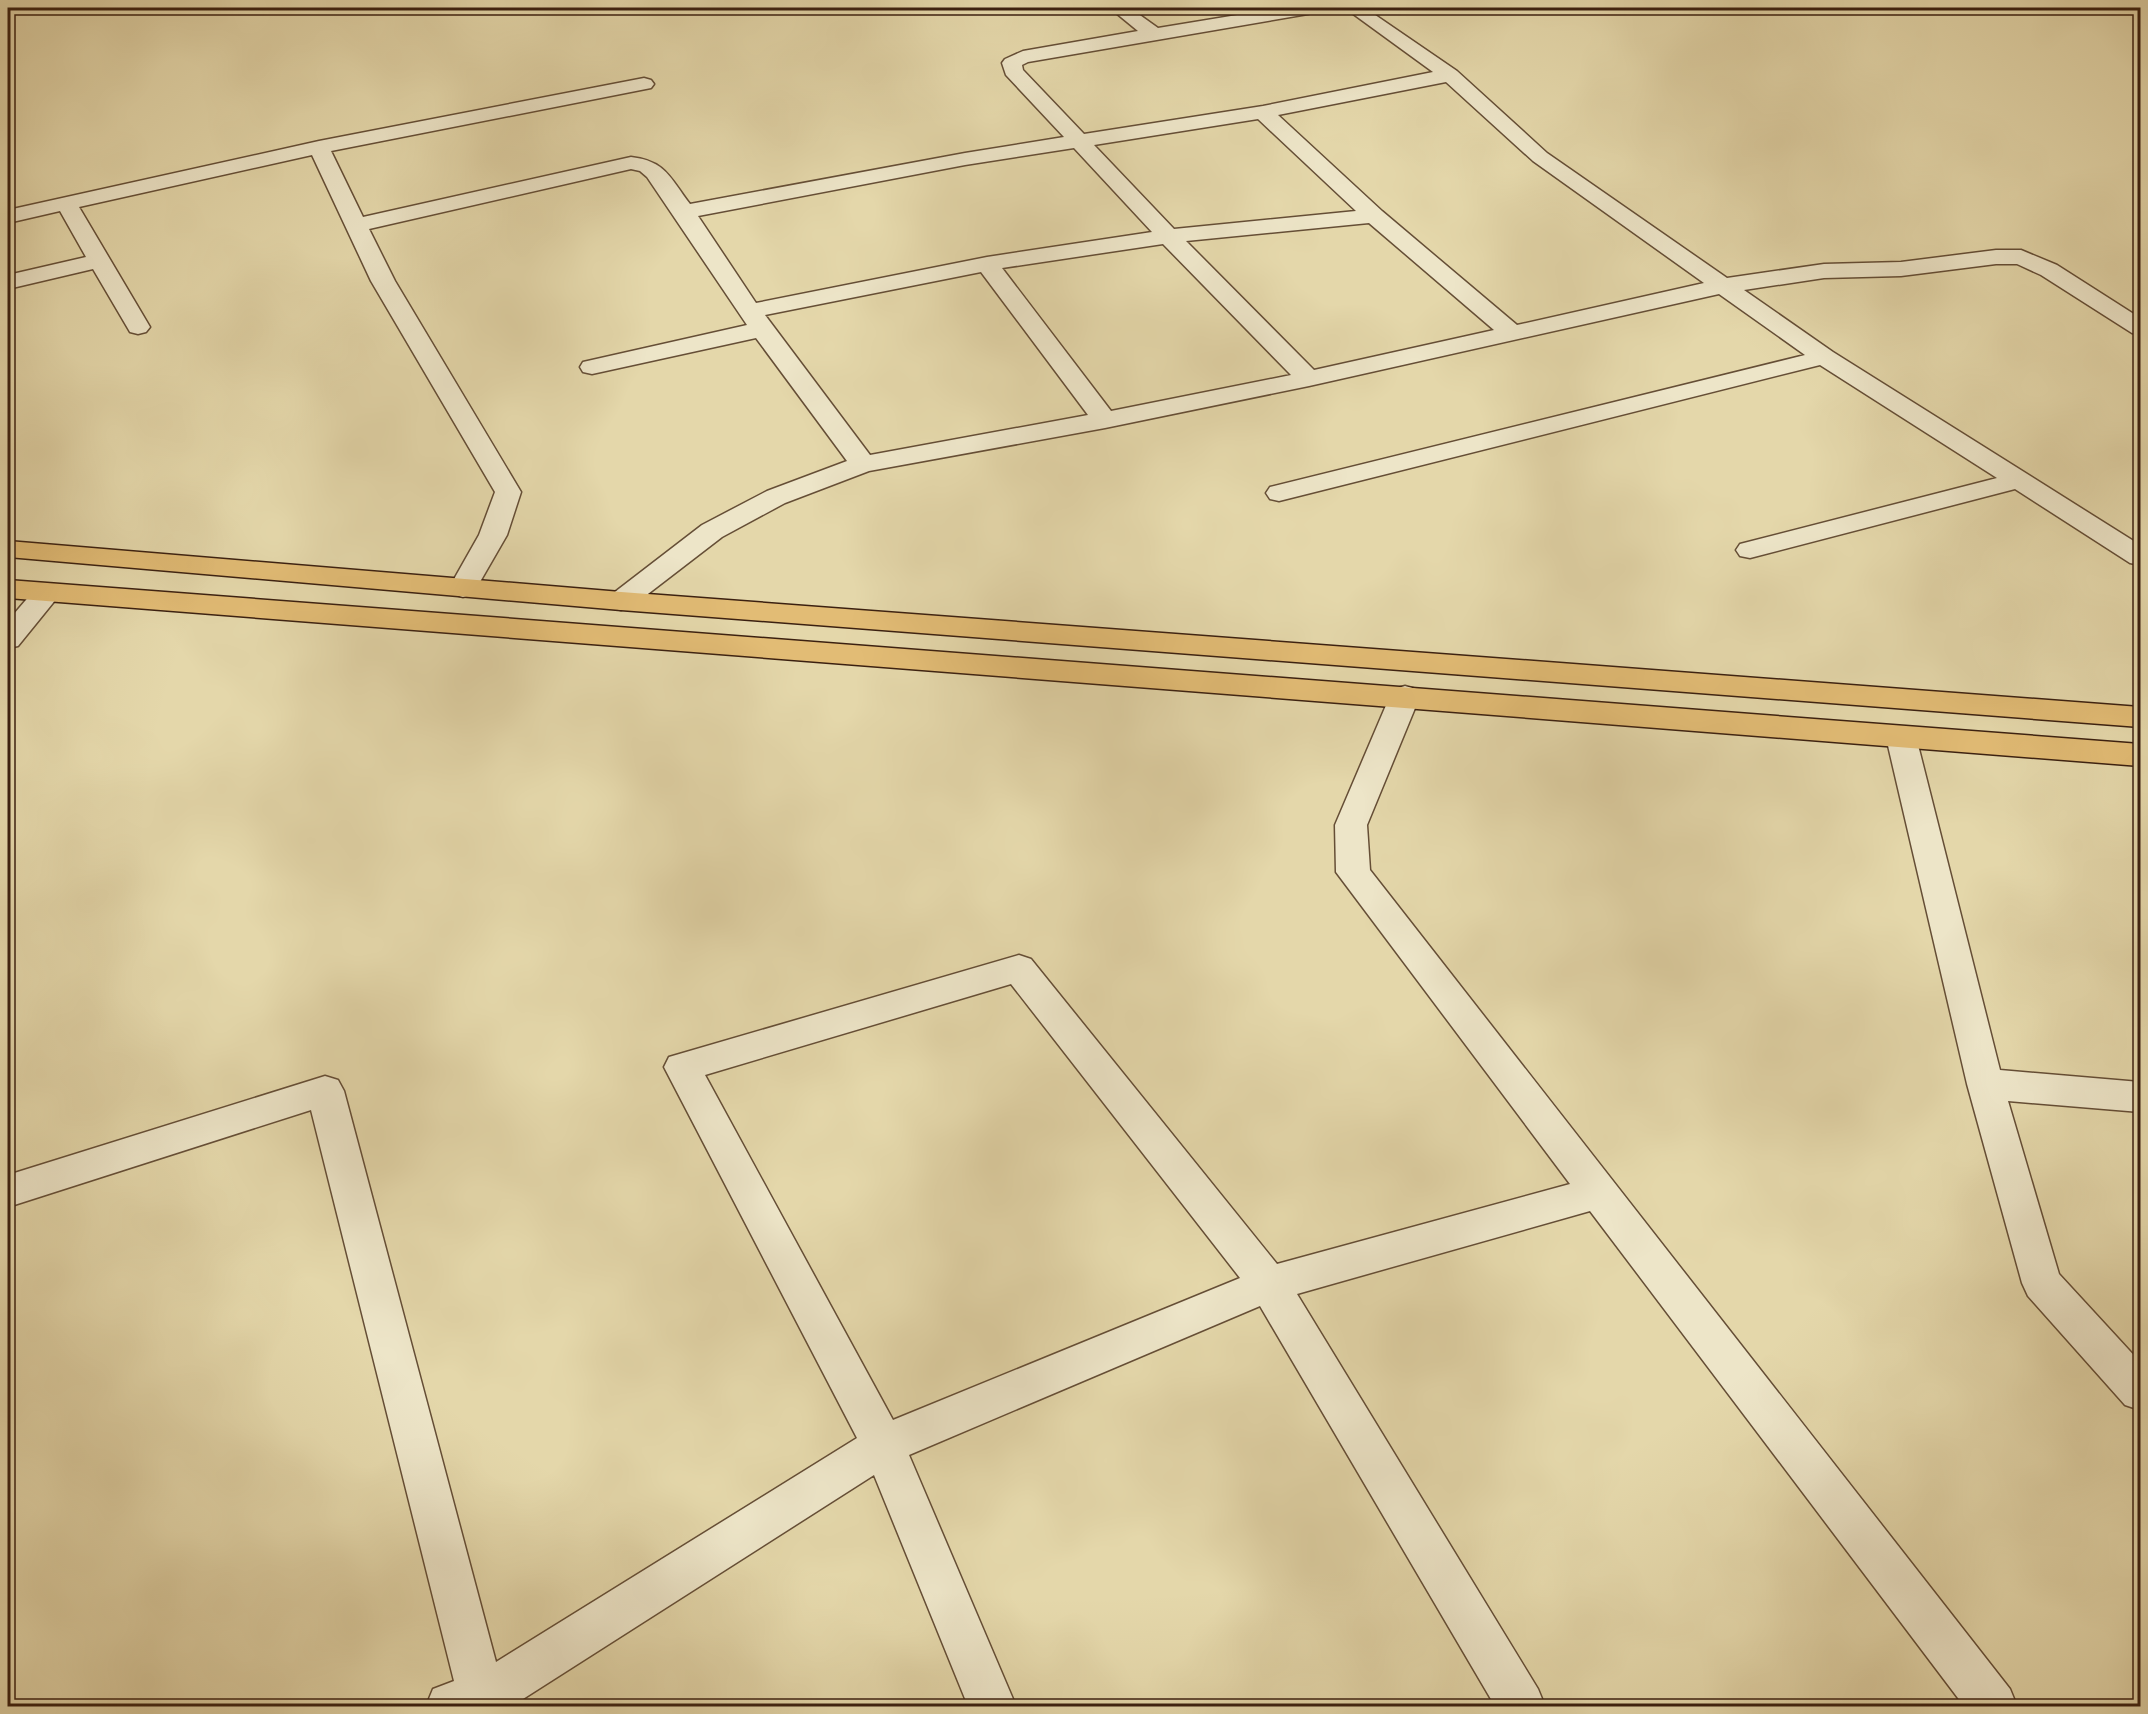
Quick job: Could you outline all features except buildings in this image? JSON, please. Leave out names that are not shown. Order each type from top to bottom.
[{"type":"highway","points":[[8,549],[621,601],[2140,717]]},
{"type":"highway","points":[[8,589],[2140,755]]},
{"type":"street","points":[[1119,8],[1155,35]]},
{"type":"street","points":[[1308,8],[1023,57],[1012,63],[1013,71],[1076,140],[1309,379]]},
{"type":"street","points":[[1354,8],[1450,75],[1540,157],[1721,286],[1824,357],[2140,557]]},
{"type":"street","points":[[684,212],[1076,140],[1263,112],[1450,75]]},
{"type":"street","points":[[8,216],[319,147],[644,84]]},
{"type":"street","points":[[1263,112],[1374,216],[1513,334]]},
{"type":"street","points":[[319,147],[382,282],[508,492],[493,535],[463,588]]},
{"type":"street","points":[[356,225],[631,163],[646,165],[655,172],[756,320],[863,464]]},
{"type":"street","points":[[66,203],[138,327]]},
{"type":"street","points":[[592,367],[756,320],[987,264],[1168,236],[1374,216]]},
{"type":"street","points":[[621,601],[712,531],[776,497],[863,464],[1105,420],[1309,379],[1721,286],[1824,271],[1901,269],[1996,257],[2021,257],[2049,270],[2140,328]]},
{"type":"street","points":[[8,282],[100,261]]},
{"type":"street","points":[[987,264],[1105,420]]},
{"type":"street","points":[[1280,493],[1824,357]]},
{"type":"street","points":[[1750,550],[2019,480]]},
{"type":"street","points":[[8,639],[46,593]]},
{"type":"street","points":[[1405,696],[1351,825],[1353,872],[1993,1707]]},
{"type":"street","points":[[1901,737],[1985,1084],[2042,1283],[2140,1391]]},
{"type":"street","points":[[992,1707],[883,1445],[682,1066],[1019,968],[1269,1284],[1521,1707]]},
{"type":"street","points":[[1985,1084],[2140,1097]]},
{"type":"street","points":[[8,1191],[326,1091],[472,1704],[883,1445],[1269,1284],[1599,1192]]}]
